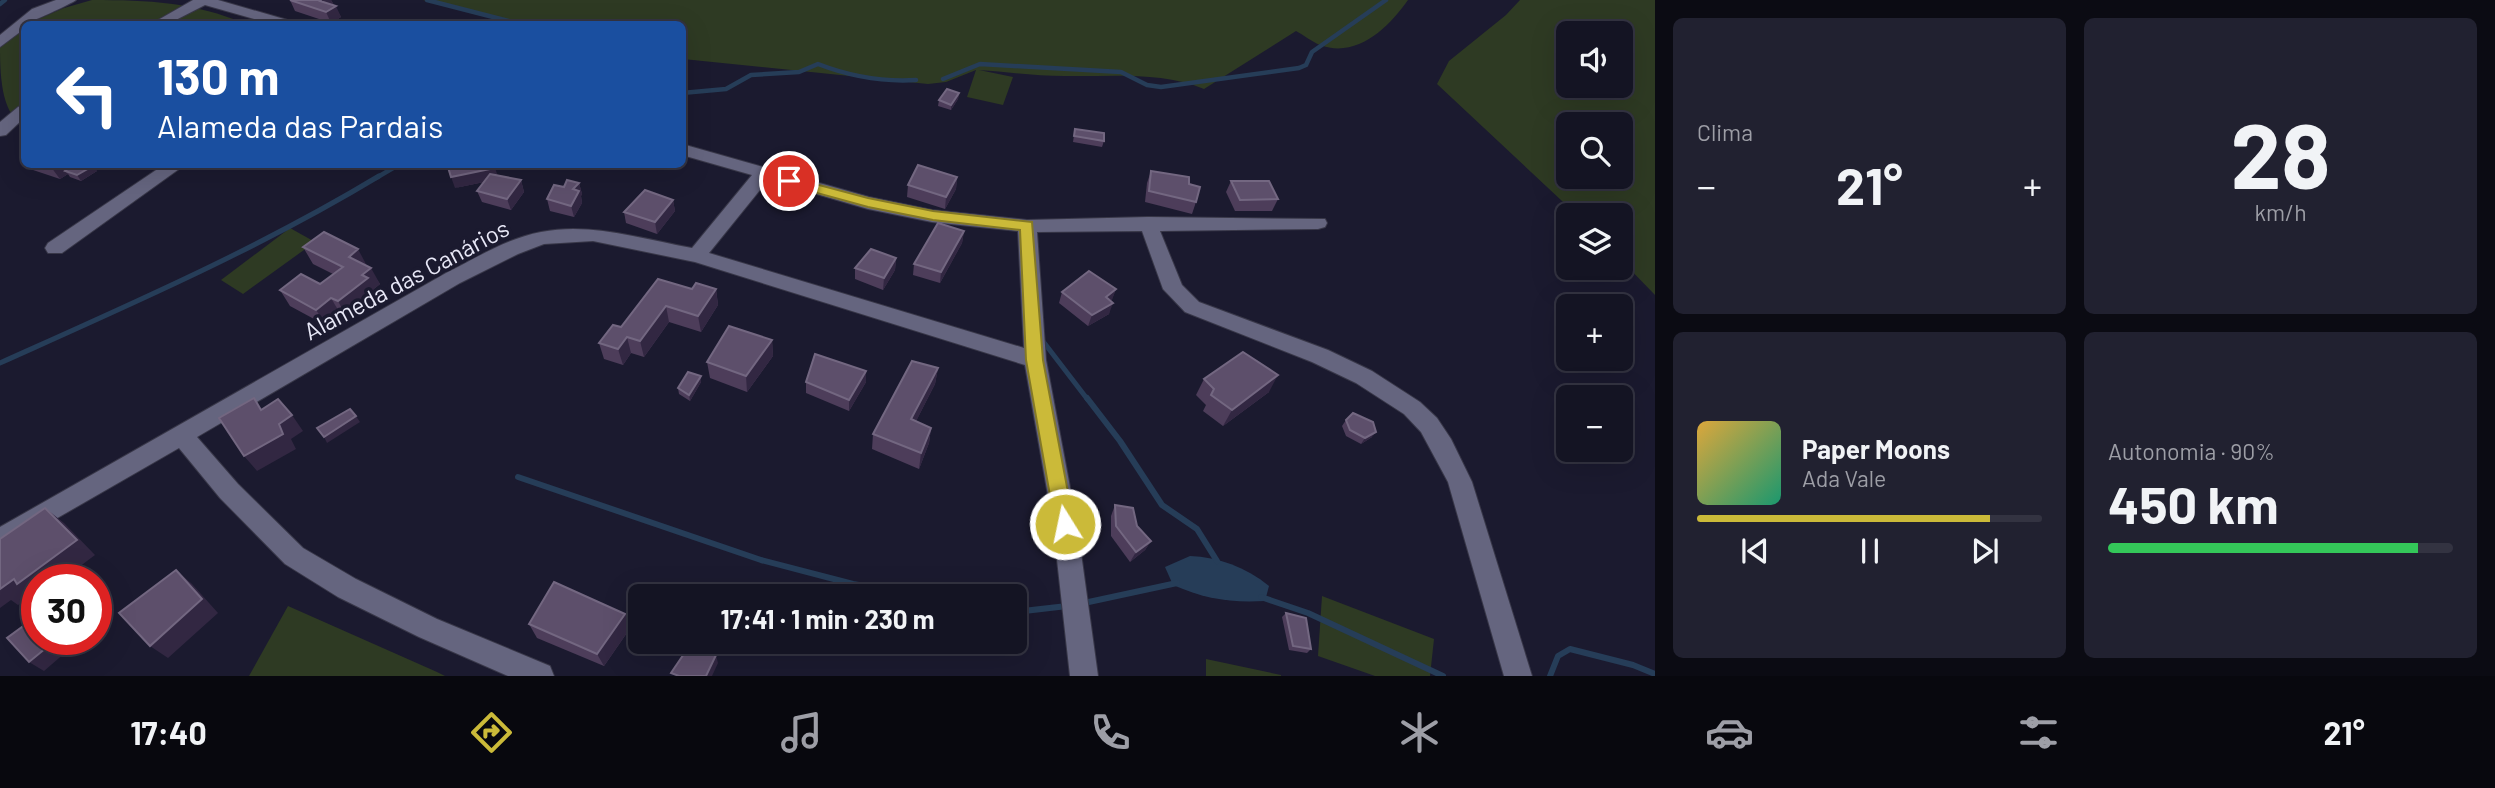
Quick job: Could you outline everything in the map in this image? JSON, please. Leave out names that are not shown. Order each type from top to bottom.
[{"type":"street","points":[[26,21],[37,12],[69,0]]},
{"type":"street","points":[[164,21],[203,0],[276,21]]},
{"type":"street","points":[[0,41],[21,25]]},
{"type":"street","points":[[0,131],[21,113]]},
{"type":"street","points":[[686,150],[868,203],[933,216],[1027,226],[1318,223]]},
{"type":"street","points":[[55,248],[172,168]]},
{"type":"street","points":[[696,256],[763,174]]},
{"type":"street","points":[[1148,223],[1173,289],[1192,307],[1320,356],[1364,377],[1412,408],[1429,425],[1443,446],[1460,482],[1518,676]]},
{"type":"street","points":[[1027,226],[1035,360],[1065,524],[1084,676]]},
{"type":"street","name":"Alameda das Canários","points":[[0,540],[453,278],[511,249],[542,238],[593,234],[696,256],[1035,360]]},
{"type":"street","points":[[182,436],[229,491],[293,555],[347,587],[428,628],[540,676]]},
{"type":"green space","points":[[92,0],[133,1],[189,7],[238,21],[34,21]]},
{"type":"green space","points":[[423,0],[1408,0],[1382,30],[1359,44],[1334,48],[1317,44],[1296,31],[1204,89],[1153,77],[1054,76],[979,70],[1013,77],[1003,105],[967,97],[976,70],[946,82],[928,84],[686,59],[686,21],[508,21]]},
{"type":"green space","points":[[1520,0],[1655,0],[1655,295],[1633,272],[1633,203],[1564,203],[1437,84],[1449,61],[1506,15]]},
{"type":"green space","points":[[21,27],[21,123],[10,112],[3,91],[0,43]]},
{"type":"green space","points":[[290,228],[315,242],[243,294],[221,280]]},
{"type":"green space","points":[[1322,596],[1434,639],[1430,676],[1375,676],[1318,656]]},
{"type":"green space","points":[[288,606],[437,672],[445,676],[249,676]]},
{"type":"green space","points":[[1206,659],[1281,675],[1281,676],[1206,676]]},
{"type":"water","points":[[1190,556],[1211,558],[1251,573],[1269,586],[1265,601],[1218,599],[1173,585],[1165,567]]},
{"type":"building","points":[[290,0],[321,0],[336,6],[326,12]]},
{"type":"building","points":[[947,89],[959,93],[951,105],[939,100]]},
{"type":"building","points":[[1075,129],[1104,133],[1104,141],[1074,136]]},
{"type":"building","points":[[918,165],[957,177],[946,197],[908,185]]},
{"type":"building","points":[[69,168],[89,168],[77,175],[65,171]]},
{"type":"building","points":[[448,168],[495,168],[451,177]]},
{"type":"building","points":[[1151,171],[1189,177],[1189,184],[1200,187],[1196,202],[1149,191]]},
{"type":"building","points":[[490,174],[521,180],[507,199],[477,191]]},
{"type":"building","points":[[567,180],[579,183],[573,189],[579,191],[571,206],[547,199],[554,185],[564,187]]},
{"type":"building","points":[[1231,181],[1269,181],[1278,199],[1240,200]]},
{"type":"building","points":[[645,190],[673,200],[655,222],[624,212]]},
{"type":"building","points":[[938,223],[964,231],[941,272],[914,264]]},
{"type":"building","points":[[324,232],[358,249],[349,257],[371,268],[362,275],[368,278],[338,301],[331,298],[316,310],[280,290],[301,274],[320,284],[343,267],[303,247]]},
{"type":"building","points":[[871,249],[896,258],[884,278],[855,268]]},
{"type":"building","points":[[1089,271],[1116,289],[1106,297],[1113,303],[1092,315],[1062,292]]},
{"type":"building","points":[[658,279],[692,289],[696,283],[716,289],[698,316],[666,306],[640,341],[627,337],[618,349],[599,343],[613,325],[621,327]]},
{"type":"building","points":[[729,326],[772,340],[746,376],[707,362]]},
{"type":"building","points":[[1243,352],[1278,375],[1232,410],[1211,395],[1214,389],[1204,379]]},
{"type":"building","points":[[815,354],[866,371],[849,400],[806,382]]},
{"type":"building","points":[[912,361],[938,368],[911,419],[931,428],[921,453],[873,434]]},
{"type":"building","points":[[688,372],[701,376],[689,395],[678,388]]},
{"type":"building","points":[[254,398],[261,410],[278,399],[292,415],[279,424],[283,434],[244,456],[219,418]]},
{"type":"building","points":[[350,409],[356,416],[324,437],[317,428]]},
{"type":"building","points":[[1353,413],[1373,422],[1376,432],[1365,438],[1350,430],[1346,420]]},
{"type":"building","points":[[1115,505],[1133,508],[1137,526],[1151,541],[1136,552],[1116,526]]},
{"type":"building","points":[[45,508],[77,540],[44,564],[21,564],[21,581],[17,584],[14,579],[0,589],[0,539]]},
{"type":"building","points":[[176,570],[202,599],[150,646],[119,613]]},
{"type":"building","points":[[554,582],[625,614],[597,654],[529,624]]},
{"type":"building","points":[[1286,613],[1306,618],[1311,649],[1293,646]]},
{"type":"building","points":[[21,628],[21,653],[7,638]]},
{"type":"building","points":[[684,654],[716,655],[706,676],[679,676],[671,673]]},
{"type":"building","points":[[23,655],[38,655],[29,662]]},
{"type":"waterway","points":[[0,4],[5,0]]},
{"type":"waterway","points":[[427,0],[508,21]]},
{"type":"waterway","points":[[943,79],[980,64],[1121,72],[1147,85],[1161,87],[1299,68],[1306,65],[1312,52],[1386,0]]},
{"type":"waterway","points":[[686,93],[726,89],[751,75],[799,72],[818,64],[866,77],[916,80]]},
{"type":"waterway","points":[[376,178],[393,168]]},
{"type":"waterway","points":[[0,363],[240,252],[379,176]]},
{"type":"waterway","points":[[1042,340],[1088,400]]},
{"type":"waterway","points":[[1087,398],[1120,441],[1162,505],[1197,529],[1217,561]]},
{"type":"waterway","points":[[518,477],[761,560],[853,584]]},
{"type":"waterway","points":[[1084,603],[1177,583]]},
{"type":"waterway","points":[[1261,597],[1308,613],[1443,676]]},
{"type":"waterway","points":[[1027,611],[1067,606]]},
{"type":"waterway","points":[[1550,676],[1558,656],[1570,649],[1633,665],[1655,674]]},
{"type":"route","points":[[789,181],[868,203],[933,216],[1027,226],[1035,360],[1065,524]]}]
